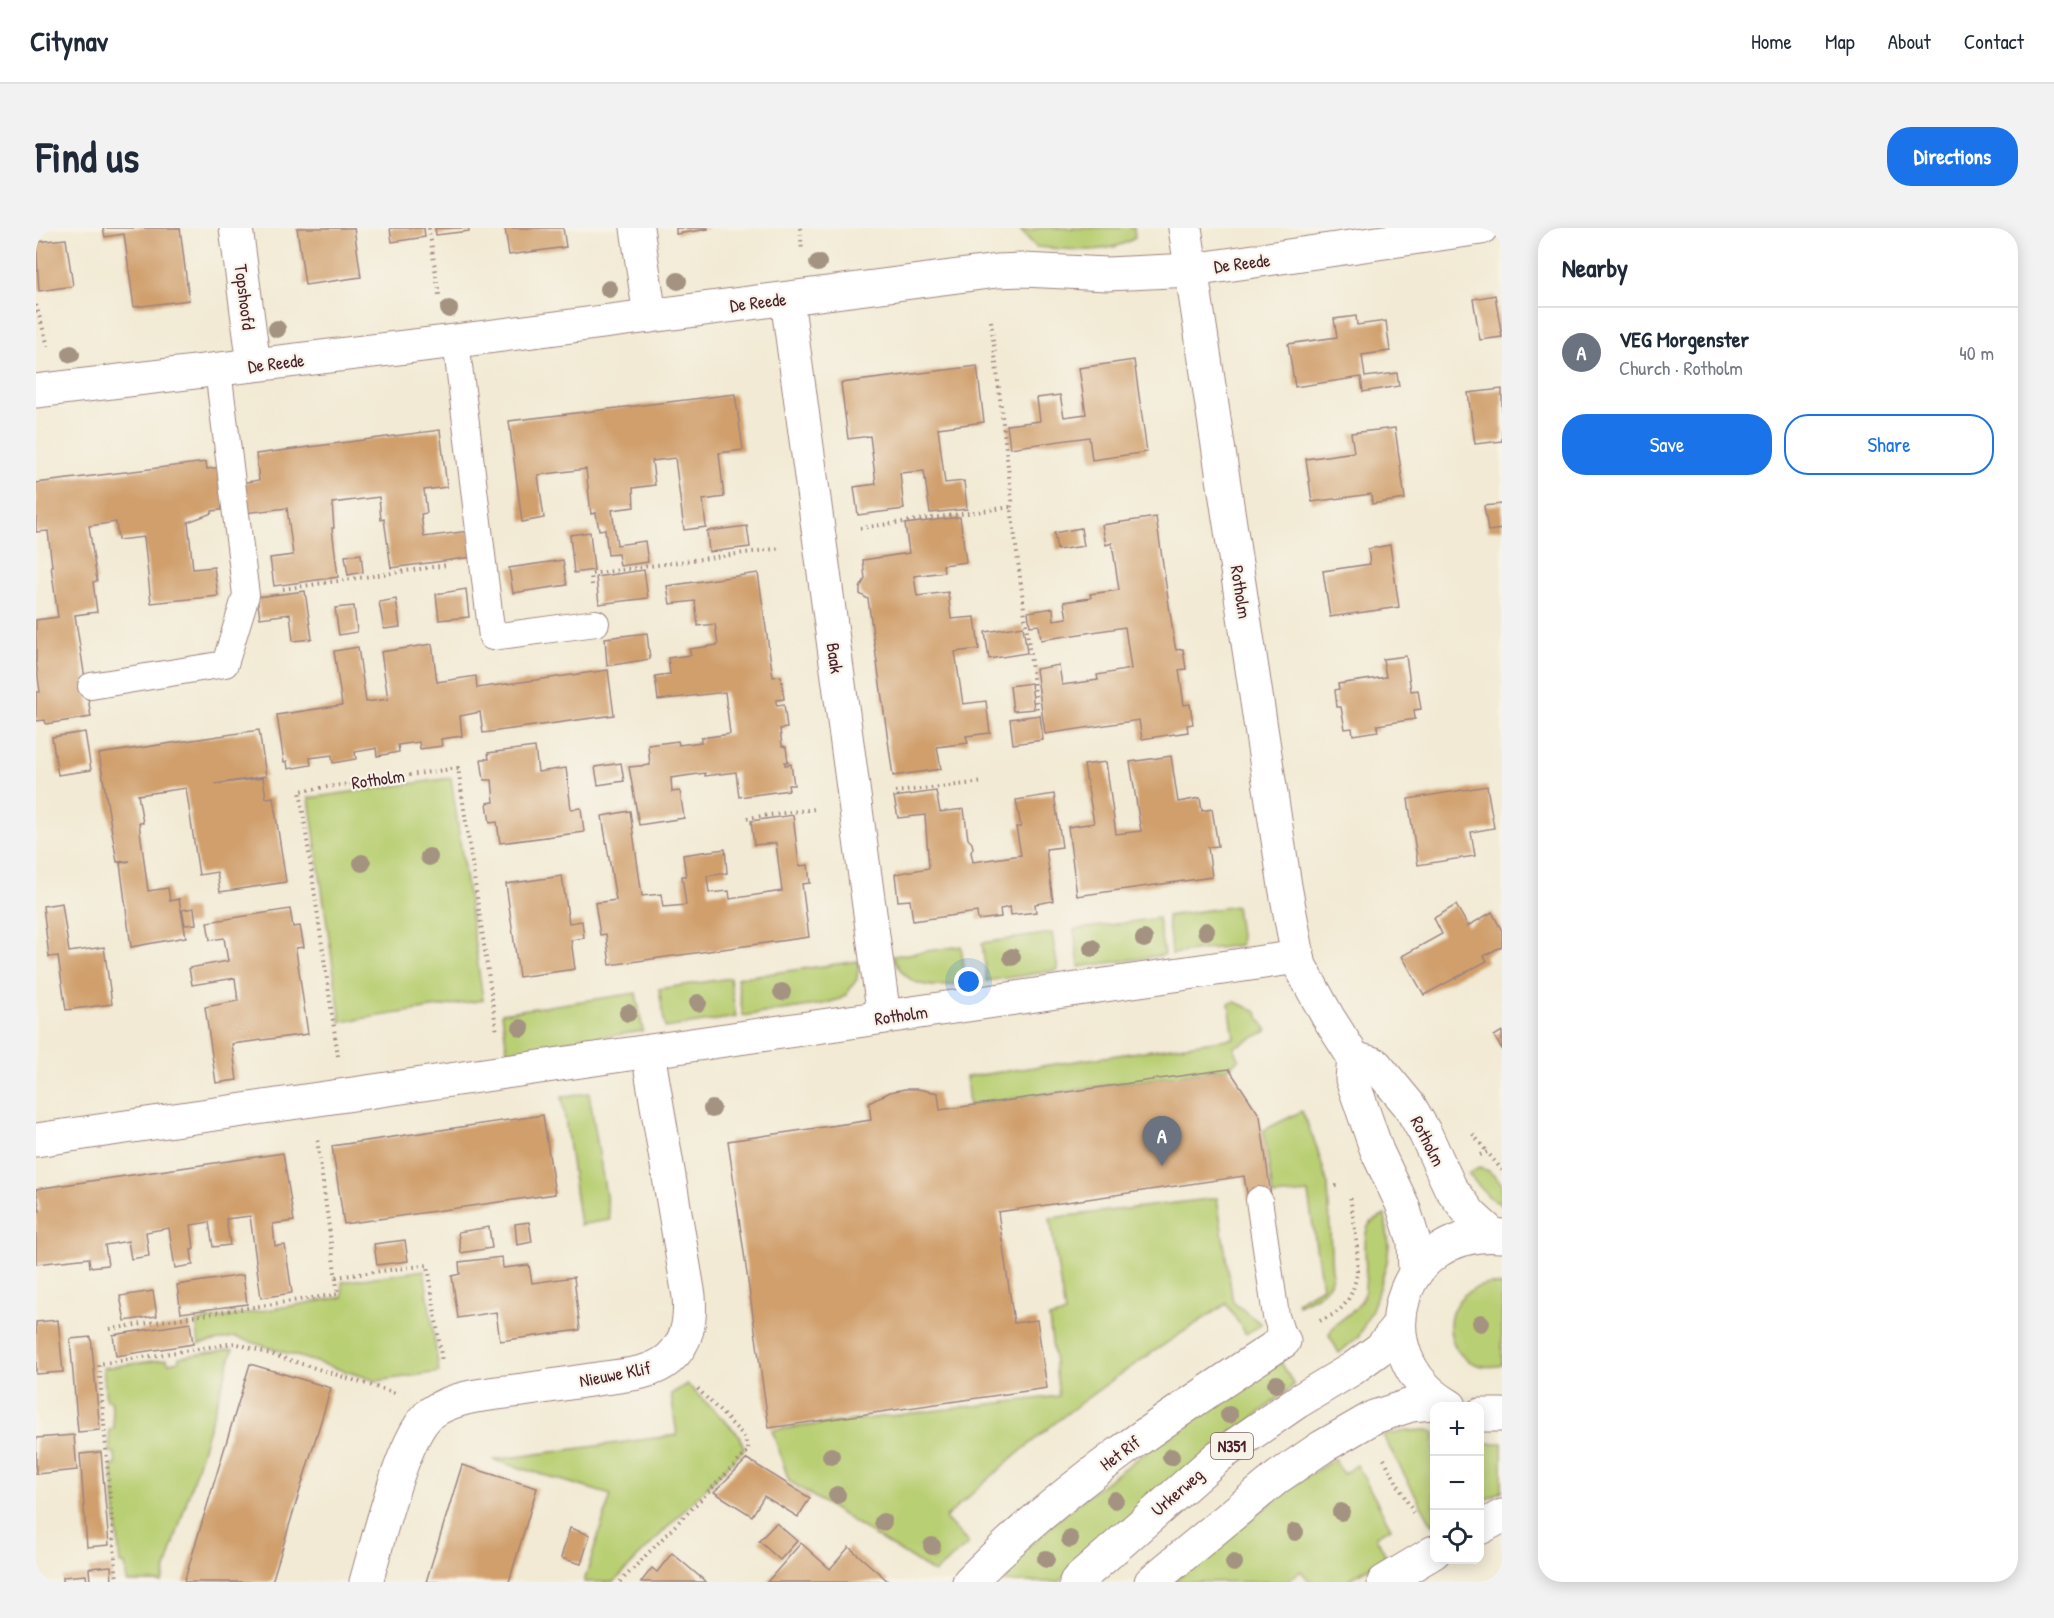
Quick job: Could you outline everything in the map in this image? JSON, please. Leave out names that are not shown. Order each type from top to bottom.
[{"type":"street","name":"Topshoofd","points":[[236,228],[252,353]]},
{"type":"street","points":[[637,228],[650,316]]},
{"type":"street","name":"Rotholm","points":[[1185,228],[1281,863],[1300,966],[1354,1058],[1375,1064],[1409,1105],[1450,1187],[1471,1215],[1498,1235]]},
{"type":"street","name":"De Reede","points":[[36,391],[218,370],[252,353],[456,341],[1006,270],[1107,274],[1192,270],[1481,228]]},
{"type":"street","name":"Baak","points":[[787,299],[884,1017]]},
{"type":"street","name":"Rotholm","points":[[36,1140],[1298,957]]},
{"type":"street","name":"Nieuwe Klif","points":[[366,1582],[412,1436],[430,1413],[481,1395],[637,1373],[657,1366],[668,1359],[679,1348],[686,1336],[690,1309],[648,1052]]},
{"type":"street","points":[[1354,1058],[1352,1079],[1377,1152],[1403,1206],[1414,1242],[1415,1274]]},
{"type":"street","name":"N351","points":[[1443,1402],[1424,1388],[1411,1370],[1402,1348],[1399,1326],[1404,1299],[1415,1274],[1425,1262],[1449,1244],[1470,1237],[1498,1235]]},
{"type":"street","name":"Urkerweg","points":[[1076,1582],[1219,1456],[1297,1401],[1352,1370],[1381,1348],[1399,1326]]},
{"type":"street","name":"Het Rif","points":[[969,1582],[1036,1521],[1118,1455],[1197,1398],[1284,1341]]},
{"type":"street","name":"N351","points":[[1151,1582],[1278,1477],[1322,1447],[1374,1417],[1411,1405],[1430,1404]]},
{"type":"street","points":[[1484,1415],[1502,1415]]},
{"type":"street","points":[[1484,1525],[1502,1516]]},
{"type":"street","points":[[1384,1582],[1430,1554]]},
{"type":"lane","points":[[456,341],[492,637],[596,623]]},
{"type":"lane","points":[[91,686],[225,664],[246,595],[218,370]]},
{"type":"lane","points":[[1259,1200],[1276,1316],[1284,1341]]},
{"type":"path","points":[[429,228],[439,295]]},
{"type":"path","points":[[800,228],[802,251]]},
{"type":"path","points":[[36,305],[48,346]]},
{"type":"path","points":[[991,321],[1011,507],[1037,709]]},
{"type":"path","points":[[596,623],[591,574],[1011,507]]},
{"type":"path","points":[[246,595],[484,560]]},
{"type":"path","name":"Rotholm","points":[[344,1095],[300,790],[458,768],[503,1072]]},
{"type":"path","points":[[747,818],[984,782]]},
{"type":"path","points":[[110,1329],[338,1294],[311,1101]]},
{"type":"path","points":[[1335,1186],[1341,1186]]},
{"type":"path","points":[[1318,1323],[1337,1312],[1354,1286],[1357,1265],[1353,1217]]},
{"type":"path","points":[[117,1582],[99,1364],[234,1343],[445,1406],[428,1265],[336,1277]]},
{"type":"path","points":[[620,1582],[749,1450],[743,1435],[668,1359]]},
{"type":"path","points":[[1382,1456],[1419,1523]]},
{"type":"green space","points":[[1042,228],[1134,228],[1135,238],[1112,247],[1074,250],[1036,247],[1021,231]]},
{"type":"green space","points":[[451,778],[483,1000],[341,1022],[309,798]]},
{"type":"green space","points":[[1236,906],[1240,945],[1172,954],[1167,916]]},
{"type":"green space","points":[[1158,918],[1164,955],[1079,967],[1074,930]]},
{"type":"green space","points":[[1052,933],[1058,970],[987,981],[982,943]]},
{"type":"green space","points":[[961,946],[966,983],[933,986],[914,981],[906,976],[893,956]]},
{"type":"green space","points":[[859,961],[857,979],[846,995],[840,999],[823,1004],[743,1016],[737,978]]},
{"type":"green space","points":[[730,978],[736,1017],[665,1028],[659,989]]},
{"type":"green space","points":[[636,993],[643,1031],[507,1051],[502,1013]]},
{"type":"green space","points":[[1235,1002],[1256,1011],[1267,1031],[1234,1047],[1239,1059],[1228,1068],[969,1105],[966,1077],[1234,1038],[1229,1003]]},
{"type":"green space","points":[[589,1093],[610,1220],[580,1225],[562,1097]]},
{"type":"green space","points":[[1302,1111],[1317,1148],[1328,1185],[1332,1276],[1324,1291],[1298,1305],[1297,1302],[1322,1287],[1308,1193],[1273,1196],[1264,1130]]},
{"type":"green space","points":[[1479,1168],[1489,1171],[1502,1184],[1502,1205],[1490,1198],[1468,1174]]},
{"type":"green space","points":[[1217,1198],[1233,1302],[1261,1324],[1246,1334],[1226,1304],[1082,1402],[1012,1458],[945,1518],[969,1544],[934,1573],[789,1481],[772,1430],[1059,1396],[1049,1318],[1065,1314],[1050,1218]]},
{"type":"green space","points":[[1385,1215],[1389,1246],[1387,1262],[1373,1307],[1359,1336],[1339,1353],[1329,1335],[1332,1329],[1361,1301],[1366,1277],[1367,1230],[1372,1222]]},
{"type":"green space","points":[[424,1270],[439,1372],[377,1381],[235,1337],[199,1344],[196,1322],[343,1297],[342,1282]]},
{"type":"green space","points":[[1490,1284],[1502,1286],[1502,1365],[1482,1366],[1467,1360],[1456,1348],[1451,1334],[1451,1318],[1457,1303],[1470,1291]]},
{"type":"green space","points":[[233,1349],[162,1582],[127,1582],[125,1564],[120,1564],[112,1466],[116,1465],[115,1453],[110,1452],[109,1430],[114,1429],[111,1400],[106,1400],[103,1368],[167,1359],[168,1363],[179,1361],[179,1357]]},
{"type":"green space","points":[[1281,1362],[1294,1385],[1086,1554],[1059,1582],[993,1582],[1025,1550],[1094,1491],[1168,1437]]},
{"type":"green space","points":[[687,1384],[740,1436],[744,1449],[614,1582],[584,1582],[611,1495],[493,1460],[677,1435],[671,1394]]},
{"type":"green space","points":[[1405,1431],[1430,1431],[1430,1521],[1383,1436]]},
{"type":"green space","points":[[1484,1443],[1502,1443],[1502,1491],[1484,1501]]},
{"type":"green space","points":[[1334,1459],[1343,1474],[1357,1465],[1391,1528],[1376,1536],[1386,1556],[1346,1582],[1310,1582],[1301,1571],[1287,1582],[1173,1582],[1292,1486]]},
{"type":"building","points":[[103,228],[180,228],[189,300],[134,307],[124,234],[105,237]]},
{"type":"building","points":[[297,228],[354,228],[361,277],[305,285]]},
{"type":"building","points":[[390,228],[424,228],[425,237],[392,242]]},
{"type":"building","points":[[435,228],[469,228],[469,231],[436,235]]},
{"type":"building","points":[[505,228],[563,228],[566,247],[509,255]]},
{"type":"building","points":[[676,228],[708,228],[708,229],[676,234]]},
{"type":"building","points":[[66,239],[73,286],[39,291],[36,242]]},
{"type":"building","points":[[1495,295],[1502,337],[1480,340],[1473,299]]},
{"type":"building","points":[[1356,316],[1357,325],[1386,321],[1390,351],[1362,355],[1365,377],[1397,373],[1399,386],[1363,392],[1361,377],[1295,387],[1288,344],[1337,337],[1334,319]]},
{"type":"building","points":[[1134,360],[1147,452],[1092,460],[1089,437],[1010,448],[1007,425],[1040,421],[1037,398],[1060,395],[1064,417],[1086,414],[1079,368]]},
{"type":"building","points":[[977,366],[984,422],[938,428],[945,483],[964,481],[967,509],[930,513],[924,471],[900,473],[904,509],[858,515],[854,487],[876,484],[870,436],[848,439],[841,383]]},
{"type":"building","points":[[1502,389],[1502,441],[1475,444],[1468,393]]},
{"type":"building","points":[[735,394],[743,450],[719,453],[724,497],[703,500],[706,527],[684,530],[675,458],[652,461],[655,485],[633,488],[634,507],[612,510],[617,545],[645,541],[648,562],[620,566],[618,554],[608,555],[605,529],[599,530],[596,513],[591,514],[586,469],[538,475],[544,518],[522,522],[509,421]]},
{"type":"building","points":[[1395,428],[1405,499],[1372,504],[1371,494],[1312,502],[1306,459],[1354,452],[1351,433]]},
{"type":"building","points":[[440,430],[447,487],[424,490],[427,513],[421,514],[424,537],[469,531],[473,557],[391,568],[384,519],[381,520],[379,497],[332,503],[334,528],[332,528],[338,577],[274,586],[270,558],[293,555],[287,508],[245,513],[241,483],[259,480],[256,454]]},
{"type":"building","points":[[206,462],[207,469],[222,467],[227,509],[212,511],[212,513],[188,522],[193,569],[214,567],[218,596],[151,603],[144,537],[118,540],[116,522],[89,526],[97,581],[93,582],[97,612],[75,615],[91,717],[46,724],[45,720],[36,721],[36,692],[40,692],[36,662],[36,620],[58,617],[48,531],[36,532],[36,483]]},
{"type":"building","points":[[1502,504],[1502,529],[1488,531],[1484,506]]},
{"type":"building","points":[[960,517],[966,562],[943,565],[944,572],[914,576],[917,596],[948,592],[951,619],[975,617],[979,649],[955,652],[963,704],[986,701],[990,733],[966,736],[968,743],[937,747],[941,769],[893,776],[868,599],[860,594],[860,588],[865,579],[863,560],[909,553],[905,524]]},
{"type":"building","points":[[1156,517],[1175,646],[1176,650],[1183,649],[1186,669],[1179,670],[1184,705],[1190,704],[1193,724],[1187,725],[1188,732],[1142,739],[1139,720],[1045,734],[1036,669],[1059,665],[1062,685],[1098,680],[1097,675],[1131,669],[1125,627],[1041,640],[1039,625],[1030,626],[1028,612],[1053,608],[1054,620],[1067,618],[1064,602],[1091,598],[1090,594],[1119,590],[1112,543],[1106,545],[1102,525]]},
{"type":"building","points":[[747,526],[750,547],[709,552],[707,531]]},
{"type":"building","points":[[1081,528],[1084,546],[1057,550],[1054,533]]},
{"type":"building","points":[[590,532],[594,570],[574,573],[570,535]]},
{"type":"building","points":[[1390,545],[1399,607],[1330,617],[1323,571],[1370,564],[1368,549]]},
{"type":"building","points":[[361,554],[363,572],[348,575],[345,556]]},
{"type":"building","points":[[563,560],[567,585],[513,593],[509,568]]},
{"type":"building","points":[[644,570],[648,598],[599,604],[596,577]]},
{"type":"building","points":[[758,573],[773,677],[781,676],[784,699],[776,700],[776,703],[777,705],[784,704],[787,728],[780,729],[782,746],[786,747],[788,762],[785,762],[785,765],[791,764],[794,785],[788,785],[789,790],[739,797],[736,772],[705,776],[705,773],[671,778],[672,792],[680,791],[684,818],[639,825],[629,767],[650,765],[648,745],[678,741],[679,745],[701,742],[701,738],[730,734],[725,692],[658,700],[655,676],[670,674],[668,658],[691,655],[689,649],[718,645],[715,624],[698,626],[695,601],[670,604],[667,586]]},
{"type":"building","points":[[466,589],[469,617],[439,620],[436,594]]},
{"type":"building","points":[[305,591],[312,639],[293,641],[290,614],[260,618],[257,597]]},
{"type":"building","points":[[396,599],[400,627],[384,629],[379,602]]},
{"type":"building","points":[[354,606],[357,632],[339,635],[335,608]]},
{"type":"building","points":[[1023,626],[1027,653],[989,659],[985,632]]},
{"type":"building","points":[[647,633],[650,659],[607,666],[605,638]]},
{"type":"building","points":[[432,644],[437,682],[476,676],[477,688],[608,670],[614,715],[483,733],[480,712],[460,716],[462,736],[441,739],[442,746],[420,749],[419,742],[398,745],[399,752],[377,756],[376,748],[355,752],[356,759],[333,763],[332,755],[310,758],[311,765],[288,769],[287,761],[284,762],[277,715],[342,705],[334,651],[358,647],[366,702],[388,699],[381,652]]},
{"type":"building","points":[[1406,656],[1411,691],[1418,690],[1421,709],[1414,710],[1415,719],[1377,725],[1378,731],[1353,735],[1352,728],[1345,729],[1341,707],[1337,707],[1335,690],[1339,689],[1338,684],[1386,677],[1383,659]]},
{"type":"building","points":[[1031,683],[1034,709],[1013,711],[1010,686]]},
{"type":"building","points":[[1040,715],[1043,740],[1013,744],[1010,719]]},
{"type":"building","points":[[259,730],[266,776],[215,784],[263,778],[266,798],[273,797],[286,882],[220,892],[217,872],[199,875],[186,788],[138,795],[143,823],[139,823],[148,891],[168,888],[170,901],[179,899],[186,937],[131,947],[120,863],[130,861],[117,862],[99,754]]},
{"type":"building","points":[[85,732],[91,770],[58,775],[52,737]]},
{"type":"building","points":[[535,747],[538,772],[566,768],[571,809],[581,808],[584,832],[500,843],[497,822],[490,823],[487,803],[494,802],[492,780],[484,780],[481,759],[489,759],[488,753]]},
{"type":"building","points":[[1171,756],[1178,802],[1200,798],[1202,811],[1212,809],[1218,846],[1208,847],[1212,877],[1077,896],[1068,827],[1094,823],[1084,765],[1106,762],[1116,834],[1141,831],[1130,762]]},
{"type":"building","points":[[621,763],[624,781],[598,785],[595,767]]},
{"type":"building","points":[[1487,786],[1494,828],[1471,832],[1475,856],[1418,865],[1408,799]]},
{"type":"building","points":[[936,791],[940,812],[964,809],[968,839],[973,848],[971,852],[973,862],[1021,855],[1016,827],[1021,827],[1016,800],[1054,794],[1062,847],[1046,849],[1053,901],[1035,904],[1036,912],[1011,915],[1010,907],[1000,909],[1001,917],[978,920],[977,912],[913,921],[910,900],[898,901],[895,874],[929,868],[925,815],[898,818],[894,797]]},
{"type":"building","points":[[630,811],[642,896],[661,894],[663,907],[686,905],[682,876],[686,876],[683,855],[725,849],[727,873],[707,876],[709,893],[729,891],[730,899],[782,891],[776,843],[754,845],[751,821],[793,815],[799,866],[808,865],[810,883],[802,884],[809,937],[610,965],[606,934],[600,935],[595,903],[616,900],[602,816]]},
{"type":"building","points":[[562,876],[569,923],[582,921],[584,938],[571,940],[575,969],[519,977],[506,884]]},
{"type":"building","points":[[62,903],[69,952],[104,947],[112,1004],[66,1010],[58,956],[49,957],[43,906]]},
{"type":"building","points":[[1456,905],[1468,926],[1492,912],[1502,931],[1502,946],[1484,956],[1487,961],[1424,995],[1402,956],[1442,934],[1434,918]]},
{"type":"building","points":[[194,908],[196,924],[185,925],[182,910]]},
{"type":"building","points":[[290,909],[293,927],[300,926],[304,947],[296,948],[296,950],[308,1034],[232,1044],[237,1080],[216,1083],[205,1007],[238,1001],[235,978],[192,985],[189,968],[228,961],[224,938],[210,940],[207,922]]},
{"type":"building","points":[[1502,1031],[1502,1049],[1494,1036]]},
{"type":"building","points":[[1229,1069],[1260,1116],[1271,1196],[1248,1199],[1244,1176],[998,1212],[1014,1323],[1037,1320],[1047,1388],[769,1428],[728,1141],[871,1120],[869,1103],[890,1092],[905,1089],[938,1093],[940,1110]]},
{"type":"building","points":[[543,1115],[555,1194],[344,1224],[332,1146]]},
{"type":"building","points":[[283,1153],[294,1221],[273,1224],[275,1246],[285,1245],[292,1293],[261,1298],[250,1216],[226,1219],[230,1245],[213,1247],[209,1222],[191,1225],[193,1265],[175,1268],[169,1228],[146,1232],[149,1256],[131,1259],[128,1241],[105,1245],[108,1265],[90,1267],[89,1258],[36,1264],[36,1211],[40,1211],[36,1189]]},
{"type":"building","points":[[529,1222],[532,1242],[517,1245],[515,1224]]},
{"type":"building","points":[[489,1227],[492,1248],[461,1253],[458,1232]]},
{"type":"building","points":[[405,1240],[408,1261],[377,1265],[374,1244]]},
{"type":"building","points":[[502,1257],[503,1268],[529,1265],[532,1283],[574,1277],[580,1330],[500,1341],[496,1312],[458,1318],[452,1276],[460,1274],[459,1262]]},
{"type":"building","points":[[243,1275],[247,1304],[181,1313],[177,1285]]},
{"type":"building","points":[[153,1291],[157,1316],[125,1321],[120,1296]]},
{"type":"building","points":[[58,1320],[63,1372],[36,1374],[36,1322]]},
{"type":"building","points":[[190,1323],[193,1344],[116,1356],[113,1335]]},
{"type":"building","points":[[91,1337],[100,1430],[78,1432],[70,1339]]},
{"type":"building","points":[[250,1364],[331,1388],[272,1582],[184,1582]]},
{"type":"building","points":[[74,1435],[77,1470],[36,1474],[36,1438]]},
{"type":"building","points":[[101,1452],[109,1545],[87,1547],[80,1454]]},
{"type":"building","points":[[747,1459],[810,1498],[798,1517],[764,1496],[752,1516],[714,1492]]},
{"type":"building","points":[[462,1465],[537,1488],[509,1582],[426,1582]]},
{"type":"building","points":[[776,1523],[797,1541],[780,1560],[759,1541]]},
{"type":"building","points":[[570,1528],[590,1535],[581,1564],[561,1558]]},
{"type":"building","points":[[801,1543],[830,1569],[849,1547],[889,1582],[767,1582]]},
{"type":"building","points":[[672,1553],[706,1582],[641,1582],[652,1568],[657,1572]]},
{"type":"building","points":[[111,1566],[112,1582],[90,1582],[89,1568]]},
{"type":"building","points":[[86,1575],[87,1582],[63,1582],[63,1577]]},
{"type":"place","name":"VEG Morgenster","points":[[1162,1166]]}]
